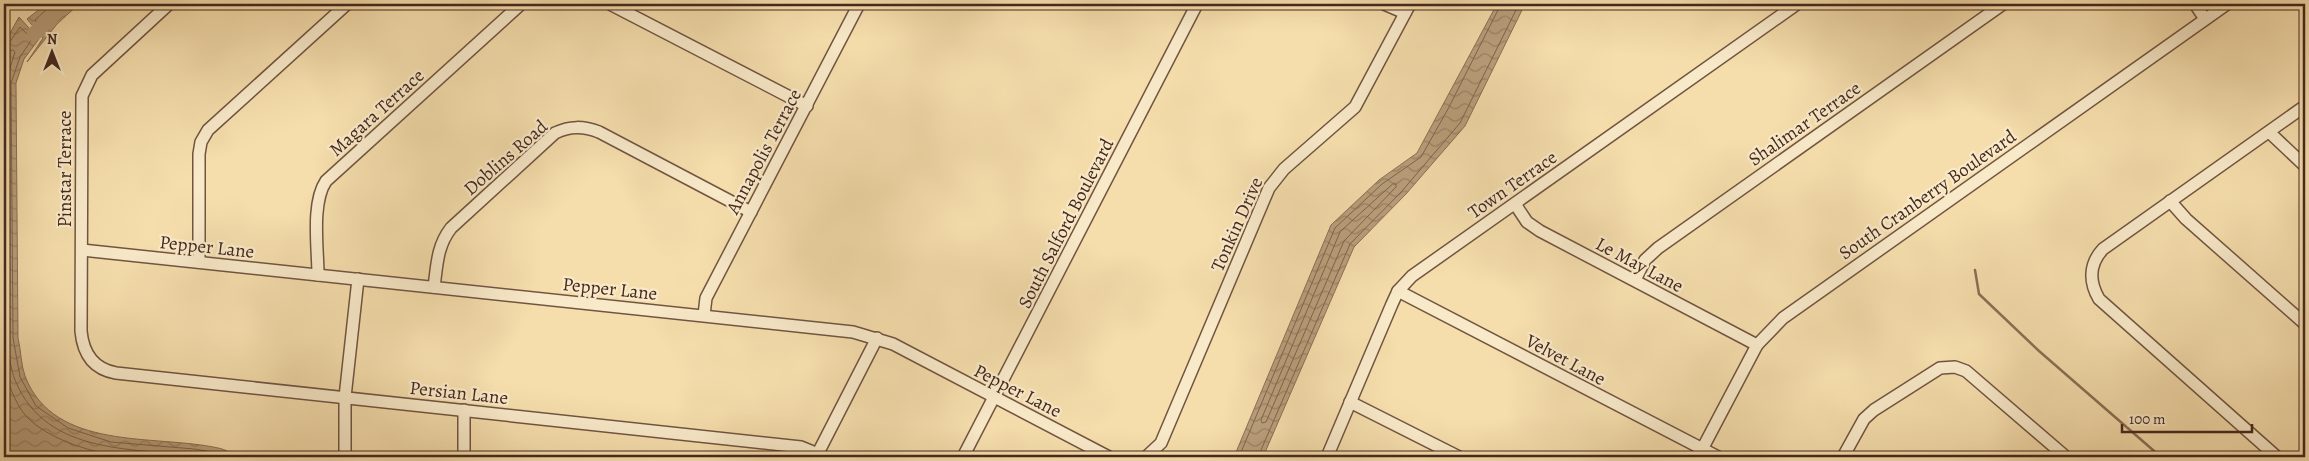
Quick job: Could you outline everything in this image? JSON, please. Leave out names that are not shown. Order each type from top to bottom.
[{"type":"street","name":"Pinstar Terrace","points":[[97,366],[87,354],[82,343],[83,90],[92,75],[169,4]]},
{"type":"street","points":[[199,262],[199,154],[203,137],[208,130],[347,4]]},
{"type":"street","name":"Magara Terrace","points":[[318,275],[318,204],[321,188],[326,181],[521,4]]},
{"type":"street","points":[[610,4],[806,106]]},
{"type":"street","name":"Annapolis Terrace","points":[[704,316],[706,298],[859,4]]},
{"type":"street","name":"South Salford Boulevard","points":[[962,457],[1197,4]]},
{"type":"street","points":[[1384,4],[1407,9]]},
{"type":"street","name":"Town Terrace","points":[[1327,457],[1398,291],[1412,276],[1797,4]]},
{"type":"street","name":"Shalimar Terrace","points":[[1636,280],[1645,260],[1658,248],[2003,4]]},
{"type":"street","points":[[2195,4],[2205,19]]},
{"type":"street","name":"South Cranberry Boulevard","points":[[1700,453],[1757,345],[1773,327],[1793,310],[2226,4]]},
{"type":"street","name":"Tonkin Drive","points":[[1146,457],[1161,443],[1269,188],[1284,169],[1355,107],[1407,9]]},
{"type":"street","points":[[2276,457],[2099,299],[2092,285],[2092,268],[2103,249],[2305,106]]},
{"type":"street","name":"Doblins Road","points":[[434,287],[439,250],[452,228],[555,133],[571,127],[585,127],[599,132],[751,212]]},
{"type":"street","points":[[2269,132],[2305,166]]},
{"type":"street","points":[[2170,201],[2186,219],[2305,324]]},
{"type":"street","name":"Le May Lane","points":[[1515,204],[1531,225],[1757,345]]},
{"type":"street","name":"Pepper Lane","points":[[82,250],[853,332],[877,338],[1108,457]]},
{"type":"street","points":[[345,457],[345,397],[358,279]]},
{"type":"street","name":"Velvet Lane","points":[[1398,291],[1700,453],[1718,457]]},
{"type":"street","points":[[817,456],[877,338]]},
{"type":"street","name":"Persian Lane","points":[[97,366],[116,373],[801,446],[817,456]]},
{"type":"street","points":[[1843,457],[1864,419],[1874,410],[1934,370],[1955,367],[1966,371],[2066,457]]},
{"type":"street","points":[[1350,402],[1459,457]]},
{"type":"street","points":[[464,410],[464,457]]},
{"type":"water","points":[[46,4],[79,4],[57,24],[27,62],[43,38],[27,19]]},
{"type":"water","points":[[1497,4],[1525,4],[1465,126],[1406,194],[1354,247],[1263,457],[1234,457],[1331,225],[1379,180],[1417,153]]},
{"type":"water","points":[[19,17],[39,39],[24,59],[16,83],[18,338],[25,376],[39,400],[59,417],[82,428],[109,435],[218,448],[239,457],[4,457],[4,44]]},
{"type":"waterway","points":[[34,34],[64,4]]},
{"type":"waterway","points":[[1975,270],[1979,294],[2039,351],[2161,457]]}]
